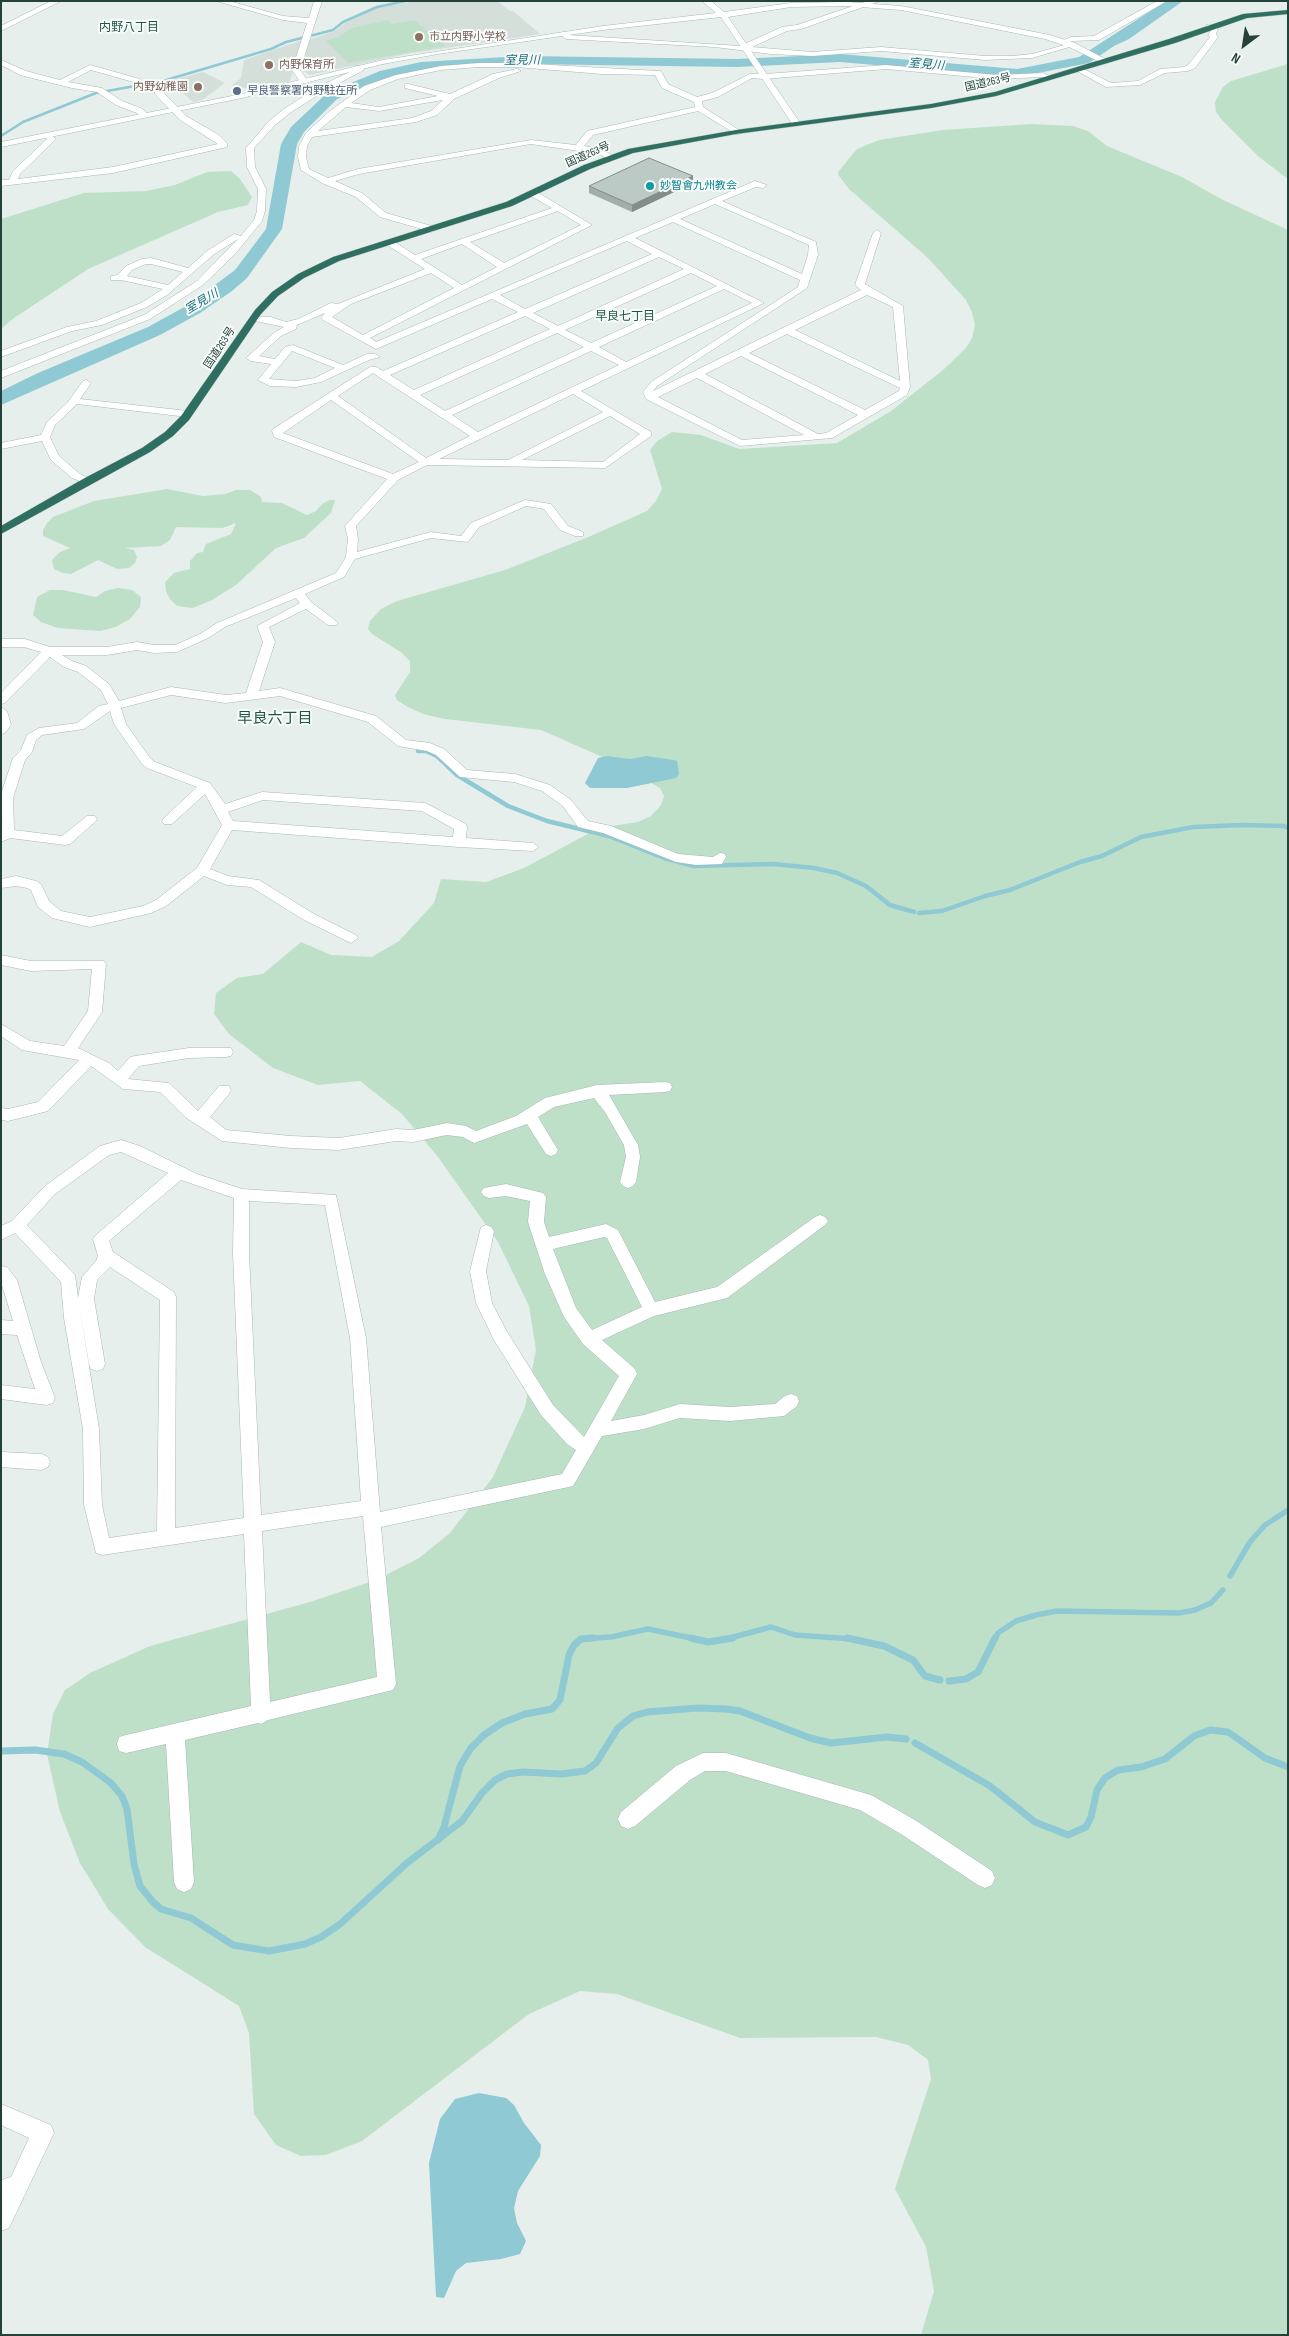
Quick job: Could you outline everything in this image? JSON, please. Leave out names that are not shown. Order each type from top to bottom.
[{"type":"highway","name":"国道263号","points":[[1,532],[87,481],[146,450],[169,434],[188,414],[254,318],[275,294],[301,276],[336,259],[509,204],[610,157],[657,145],[736,132],[931,106],[996,94],[1078,70],[1246,16],[1288,12]]},
{"type":"street","points":[[1,29],[57,1]]},
{"type":"street","points":[[220,1],[283,18],[312,21]]},
{"type":"street","points":[[304,81],[296,70],[318,1]]},
{"type":"street","points":[[706,1],[724,15],[796,123]]},
{"type":"street","points":[[745,47],[785,29],[798,27],[876,1]]},
{"type":"street","points":[[1063,42],[1071,39],[1096,38],[1163,1]]},
{"type":"street","points":[[1,145],[174,110],[438,52],[563,34],[797,5],[866,4],[920,12],[1063,42],[1105,61]]},
{"type":"street","points":[[1078,70],[1106,85],[1111,85],[1140,83],[1164,71],[1185,69],[1192,66],[1214,37],[1212,34],[1216,30],[1210,27]]},
{"type":"street","points":[[563,34],[566,37],[745,47],[812,54],[881,49],[985,58],[1032,56],[1072,45]]},
{"type":"street","points":[[1,62],[22,73],[102,92],[119,103],[140,111],[145,116]]},
{"type":"street","points":[[432,229],[420,224],[383,215],[359,195],[325,181],[305,170],[302,157],[303,146],[309,135],[333,113],[367,88],[396,77],[441,68],[516,65],[658,73],[665,86],[676,89],[736,132]]},
{"type":"street","points":[[60,83],[90,67],[137,81]]},
{"type":"street","points":[[578,148],[590,133],[698,104],[750,76],[886,67],[997,78],[1043,75],[1050,78]]},
{"type":"street","points":[[1,375],[77,343],[113,332],[147,317],[174,302],[216,268],[258,221],[261,211],[262,189],[251,167],[250,148],[272,123],[287,111],[321,89],[360,70],[359,68]]},
{"type":"street","points":[[309,135],[413,120],[434,113],[451,97],[482,82],[513,72],[613,71]]},
{"type":"street","points":[[80,88],[113,74]]},
{"type":"street","points":[[408,86],[451,97]]},
{"type":"street","points":[[1,184],[113,170],[224,145],[216,137],[183,118],[158,92]]},
{"type":"street","points":[[345,105],[379,109],[410,102],[451,97]]},
{"type":"street","points":[[14,181],[16,173],[52,138],[48,136]]},
{"type":"street","points":[[325,181],[358,172],[531,142],[601,152],[610,157]]},
{"type":"street","points":[[376,346],[388,339],[754,184],[763,185]]},
{"type":"street","points":[[364,339],[368,335],[588,225],[534,194]]},
{"type":"street","points":[[715,202],[814,244],[813,255],[802,288],[654,384],[648,392],[650,397],[740,443],[828,436],[902,393],[905,387],[898,306],[860,285],[877,234]]},
{"type":"street","points":[[414,258],[559,208]]},
{"type":"street","points":[[673,219],[805,279]]},
{"type":"street","points":[[1,354],[70,329],[123,314],[144,305],[170,288],[235,236],[245,235]]},
{"type":"street","points":[[628,238],[770,308]]},
{"type":"street","points":[[463,241],[504,267]]},
{"type":"street","points":[[390,243],[462,289]]},
{"type":"street","points":[[394,478],[278,435],[277,431],[332,396],[378,372],[525,312],[659,254]]},
{"type":"street","points":[[170,288],[118,278],[128,268],[145,261],[190,271]]},
{"type":"street","points":[[376,346],[326,318],[330,313],[348,302],[432,270]]},
{"type":"street","points":[[414,394],[690,270]]},
{"type":"street","points":[[445,415],[723,286]]},
{"type":"street","points":[[650,397],[867,290]]},
{"type":"street","points":[[492,295],[627,366]]},
{"type":"street","points":[[254,318],[271,320],[286,325],[319,313],[340,301]]},
{"type":"street","points":[[1,700],[49,651],[108,651],[137,646],[154,649],[177,648],[204,636],[221,625],[340,575],[351,556],[353,539],[350,526],[394,478],[477,436],[759,303]]},
{"type":"street","points":[[278,362],[251,358],[278,334],[293,327],[292,323]]},
{"type":"street","points":[[787,330],[905,387]]},
{"type":"street","points":[[376,346],[375,357],[378,372],[477,436]]},
{"type":"street","points":[[342,368],[293,348],[288,349],[263,380],[270,383],[296,384],[318,380],[367,357],[375,357]]},
{"type":"street","points":[[742,353],[865,414]]},
{"type":"street","points":[[698,374],[816,437]]},
{"type":"street","points":[[86,383],[74,401],[50,424],[45,438],[56,458],[76,476],[87,481]]},
{"type":"street","points":[[332,396],[426,462],[606,465],[648,434],[575,391]]},
{"type":"street","points":[[74,401],[188,414]]},
{"type":"street","points":[[509,463],[611,412]]},
{"type":"street","points":[[2,446],[45,438]]},
{"type":"street","points":[[351,556],[431,535],[464,540],[475,524],[525,504],[547,506],[564,528],[579,534]]},
{"type":"street","points":[[297,592],[307,604],[332,623]]},
{"type":"street","points":[[251,696],[269,642],[263,626],[307,604]]},
{"type":"street","points":[[1,643],[25,643],[49,651],[68,664],[82,669],[106,687],[115,706],[120,724],[146,761],[151,765],[206,786],[211,791],[228,825]]},
{"type":"street","points":[[91,818],[65,841],[5,835],[4,798],[19,758],[26,752],[31,738],[39,732],[80,726],[104,709],[179,691],[226,699],[280,692],[372,719],[402,743],[430,747],[440,752],[464,774],[516,778],[546,788],[567,803],[583,824],[606,829],[676,858],[696,861],[717,861],[720,857]]},
{"type":"street","points":[[1,711],[5,725],[1,730]]},
{"type":"street","points":[[168,821],[206,786]]},
{"type":"street","points":[[221,810],[262,796],[425,807],[461,828],[459,843]]},
{"type":"street","points":[[228,825],[533,847]]},
{"type":"street","points":[[1,884],[16,881],[30,884],[36,887],[43,904],[57,915],[90,922],[146,910],[162,902],[202,871],[228,825]]},
{"type":"street","points":[[202,871],[227,880],[254,883],[309,917],[351,938]]},
{"type":"street","points":[[1,960],[31,966],[99,964],[95,1012],[68,1052]]},
{"type":"street","points":[[1,1030],[27,1046],[68,1052],[89,1059],[104,1067],[118,1080],[128,1085],[164,1087],[190,1113],[201,1118],[222,1135],[291,1142],[339,1144],[396,1135],[413,1136],[447,1129],[466,1132],[474,1137],[502,1128],[550,1102],[597,1091],[631,1087],[665,1087]]},
{"type":"street","points":[[118,1080],[135,1061],[189,1053],[226,1052]]},
{"type":"street","points":[[1,1114],[43,1107],[89,1059]]},
{"type":"street","points":[[201,1118],[224,1090]]},
{"type":"street","points":[[597,1091],[610,1108],[631,1144],[632,1157],[628,1182]]},
{"type":"street","points":[[528,1115],[542,1133],[551,1150]]},
{"type":"street","points":[[1,1234],[17,1226],[50,1190],[106,1150],[121,1146],[135,1150],[179,1173],[242,1195],[331,1199],[358,1338],[386,1684],[261,1715],[126,1744]]},
{"type":"street","points":[[97,1364],[86,1299],[90,1277],[103,1265],[106,1256],[101,1239],[179,1173]]},
{"type":"street","points":[[17,1226],[69,1280],[72,1318],[91,1429],[93,1504],[102,1547],[254,1524],[371,1514],[567,1481],[629,1374],[589,1339],[570,1312],[553,1274],[536,1222],[538,1196],[506,1190],[489,1192]]},
{"type":"street","points":[[242,1195],[241,1253],[261,1715]]},
{"type":"street","points":[[589,1339],[651,1310],[721,1293],[820,1221]]},
{"type":"street","points":[[543,1245],[606,1230],[613,1234],[651,1310]]},
{"type":"street","points":[[486,1231],[478,1271],[484,1303],[500,1336],[547,1410],[573,1439],[586,1448]]},
{"type":"street","points":[[106,1256],[168,1297],[166,1536]]},
{"type":"street","points":[[1,1272],[9,1280],[33,1362],[47,1398],[1,1392]]},
{"type":"street","points":[[1,1327],[23,1329]]},
{"type":"street","points":[[599,1428],[605,1429],[644,1422],[680,1411],[696,1410],[730,1414],[778,1410],[791,1401]]},
{"type":"street","points":[[1,1459],[42,1462]]},
{"type":"street","points":[[175,1734],[184,1882]]},
{"type":"street","points":[[628,1819],[683,1773],[703,1762],[726,1762],[864,1802],[908,1827],[985,1878]]},
{"type":"street","points":[[1,2114],[43,2133],[10,2188],[1,2220]]},
{"type":"shaded area","name":"市立内野小学校","points":[[415,1],[497,1],[510,11],[513,11],[540,34],[406,54],[310,75],[302,70],[309,40],[335,31],[347,22],[378,7]]},
{"type":"shaded area","name":"内野保育所","points":[[303,40],[290,81],[253,90],[232,85],[241,78],[244,60]]},
{"type":"shaded area","name":"内野幼稚園","points":[[203,72],[225,83],[202,100],[193,102],[170,81]]},
{"type":"green space","points":[[388,20],[393,24],[414,20],[446,46],[348,63],[326,41],[340,36],[352,28]]},
{"type":"green space","points":[[1288,64],[1288,179],[1259,157],[1222,120],[1216,112],[1215,102],[1223,87],[1231,81]]},
{"type":"green space","points":[[1031,124],[1073,126],[1088,131],[1107,146],[1182,177],[1223,200],[1288,230],[1288,2335],[921,2335],[934,2291],[926,2247],[895,2189],[931,2079],[928,2060],[908,2045],[876,2037],[740,2038],[617,1994],[580,1991],[529,2014],[362,2141],[326,2155],[301,2156],[276,2145],[254,2114],[249,2033],[239,2006],[145,1947],[108,1909],[80,1863],[60,1812],[47,1754],[53,1714],[65,1690],[90,1673],[150,1646],[310,1602],[376,1580],[419,1558],[450,1533],[493,1477],[525,1407],[536,1350],[529,1306],[498,1242],[438,1157],[402,1114],[360,1081],[318,1085],[273,1068],[229,1034],[214,1014],[216,993],[237,978],[263,974],[301,942],[331,955],[372,957],[399,941],[434,903],[441,879],[486,882],[524,868],[599,828],[638,822],[651,816],[661,805],[664,796],[660,788],[616,763],[541,730],[445,719],[423,714],[406,706],[397,700],[395,695],[410,672],[410,661],[402,653],[372,634],[368,629],[370,621],[381,609],[397,601],[505,570],[586,538],[647,511],[656,501],[662,489],[650,450],[657,441],[672,432],[701,435],[739,449],[837,443],[891,411],[943,370],[966,348],[972,338],[975,325],[972,312],[966,300],[928,258],[849,189],[838,172],[857,149],[879,140],[943,130]]},
{"type":"green space","points":[[231,171],[240,179],[252,197],[248,205],[218,212],[88,269],[14,318],[1,329],[1,219],[84,193],[146,191],[175,185],[207,172]]},
{"type":"green space","points":[[167,489],[203,496],[225,494],[236,490],[250,490],[261,497],[262,502],[282,503],[307,515],[316,511],[322,504],[335,500],[331,513],[304,538],[276,548],[236,585],[212,600],[193,608],[177,606],[170,599],[166,591],[165,582],[174,573],[190,569],[190,561],[197,553],[203,552],[206,544],[231,534],[236,523],[223,528],[176,527],[170,540],[161,546],[125,548],[134,550],[137,557],[135,563],[129,568],[117,569],[98,560],[71,574],[54,569],[52,560],[60,552],[70,548],[43,536],[43,530],[53,517],[94,501]]},
{"type":"green space","points":[[118,588],[132,590],[141,597],[140,607],[130,619],[116,627],[100,631],[58,628],[41,622],[33,615],[37,597],[50,590],[63,590],[96,597],[105,591]]},
{"type":"water","points":[[607,756],[630,759],[646,756],[674,760],[677,761],[679,774],[676,778],[627,788],[590,788],[585,783],[598,758]]},
{"type":"water","points":[[479,2093],[506,2098],[514,2105],[524,2123],[541,2145],[540,2156],[518,2191],[514,2208],[517,2223],[526,2241],[520,2254],[501,2259],[466,2263],[456,2271],[444,2298],[436,2297],[429,2163],[440,2119],[455,2099]]},
{"type":"building","points":[[649,158],[693,176],[632,205],[589,186]]},
{"type":"waterway","points":[[1,136],[23,122],[96,93],[163,81],[271,49],[286,42],[333,30],[343,22],[377,7],[405,1]]},
{"type":"waterway","name":"室見川","points":[[1,399],[45,377],[154,331],[194,309],[226,287],[241,274],[274,229],[289,144],[297,130],[307,118],[332,96],[385,74],[421,66],[523,60],[737,63],[840,58],[1017,73],[1084,60],[1176,1]]},
{"type":"waterway","points":[[418,751],[426,751],[437,756],[457,775],[508,806],[547,821],[609,836],[664,858],[694,866],[773,864],[814,868],[837,873],[866,886],[890,905],[914,912]]},
{"type":"waterway","points":[[919,913],[942,911],[985,896],[1010,890],[1080,862],[1102,856],[1141,837],[1193,827],[1242,825],[1284,826],[1288,828]]},
{"type":"waterway","points":[[1230,1576],[1250,1542],[1265,1525],[1288,1510]]},
{"type":"waterway","points":[[995,1639],[998,1633],[1016,1621],[1036,1615],[1057,1611],[1179,1613],[1195,1610],[1211,1603],[1223,1590]]},
{"type":"waterway","points":[[726,1639],[771,1627],[795,1635],[851,1639]]},
{"type":"waterway","points":[[584,1639],[611,1637],[648,1629],[696,1639]]},
{"type":"waterway","points":[[584,1639],[593,1638]]},
{"type":"waterway","points":[[691,1638],[708,1642],[733,1638]]},
{"type":"waterway","points":[[847,1638],[851,1639]]},
{"type":"waterway","points":[[949,1681],[966,1679],[978,1672],[995,1638]]},
{"type":"waterway","points":[[580,1639],[584,1639]]},
{"type":"waterway","points":[[438,1839],[444,1827],[460,1766],[471,1748],[484,1735],[502,1723],[525,1714],[552,1709],[560,1700],[569,1655],[574,1645],[581,1639],[584,1639]]},
{"type":"waterway","points":[[851,1639],[884,1646],[913,1660],[925,1676],[940,1680]]},
{"type":"waterway","points":[[438,1839],[462,1821],[482,1793],[495,1780],[507,1774],[523,1772],[561,1774],[585,1771],[596,1763],[618,1728],[633,1716],[647,1712],[698,1708],[740,1711],[810,1738],[831,1743],[887,1737],[906,1739]]},
{"type":"waterway","points":[[915,1743],[990,1786],[1035,1822],[1068,1835],[1086,1827],[1091,1817],[1097,1790],[1105,1778],[1118,1770],[1141,1767],[1165,1759],[1194,1736],[1210,1730],[1228,1732],[1265,1758],[1288,1767]]},
{"type":"waterway","points":[[1,1751],[35,1750],[64,1754],[82,1762],[111,1783],[122,1796],[127,1809],[134,1864],[140,1886],[161,1909],[191,1918],[233,1945],[269,1951],[305,1944],[321,1937],[339,1925],[407,1863],[438,1839]]},
{"type":"place","name":"市立内野小学校","points":[[419,37]]},
{"type":"place","name":"内野保育所","points":[[269,65]]},
{"type":"place","name":"内野幼稚園","points":[[198,87]]},
{"type":"place","name":"早良警察署内野駐在所","points":[[237,91]]},
{"type":"place","name":"妙智會九州教会","points":[[650,186]]},
{"type":"district","name":"内野八丁目","points":[[129,28]]},
{"type":"district","name":"早良七丁目","points":[[625,317]]},
{"type":"district","name":"早良六丁目","points":[[275,719]]}]
